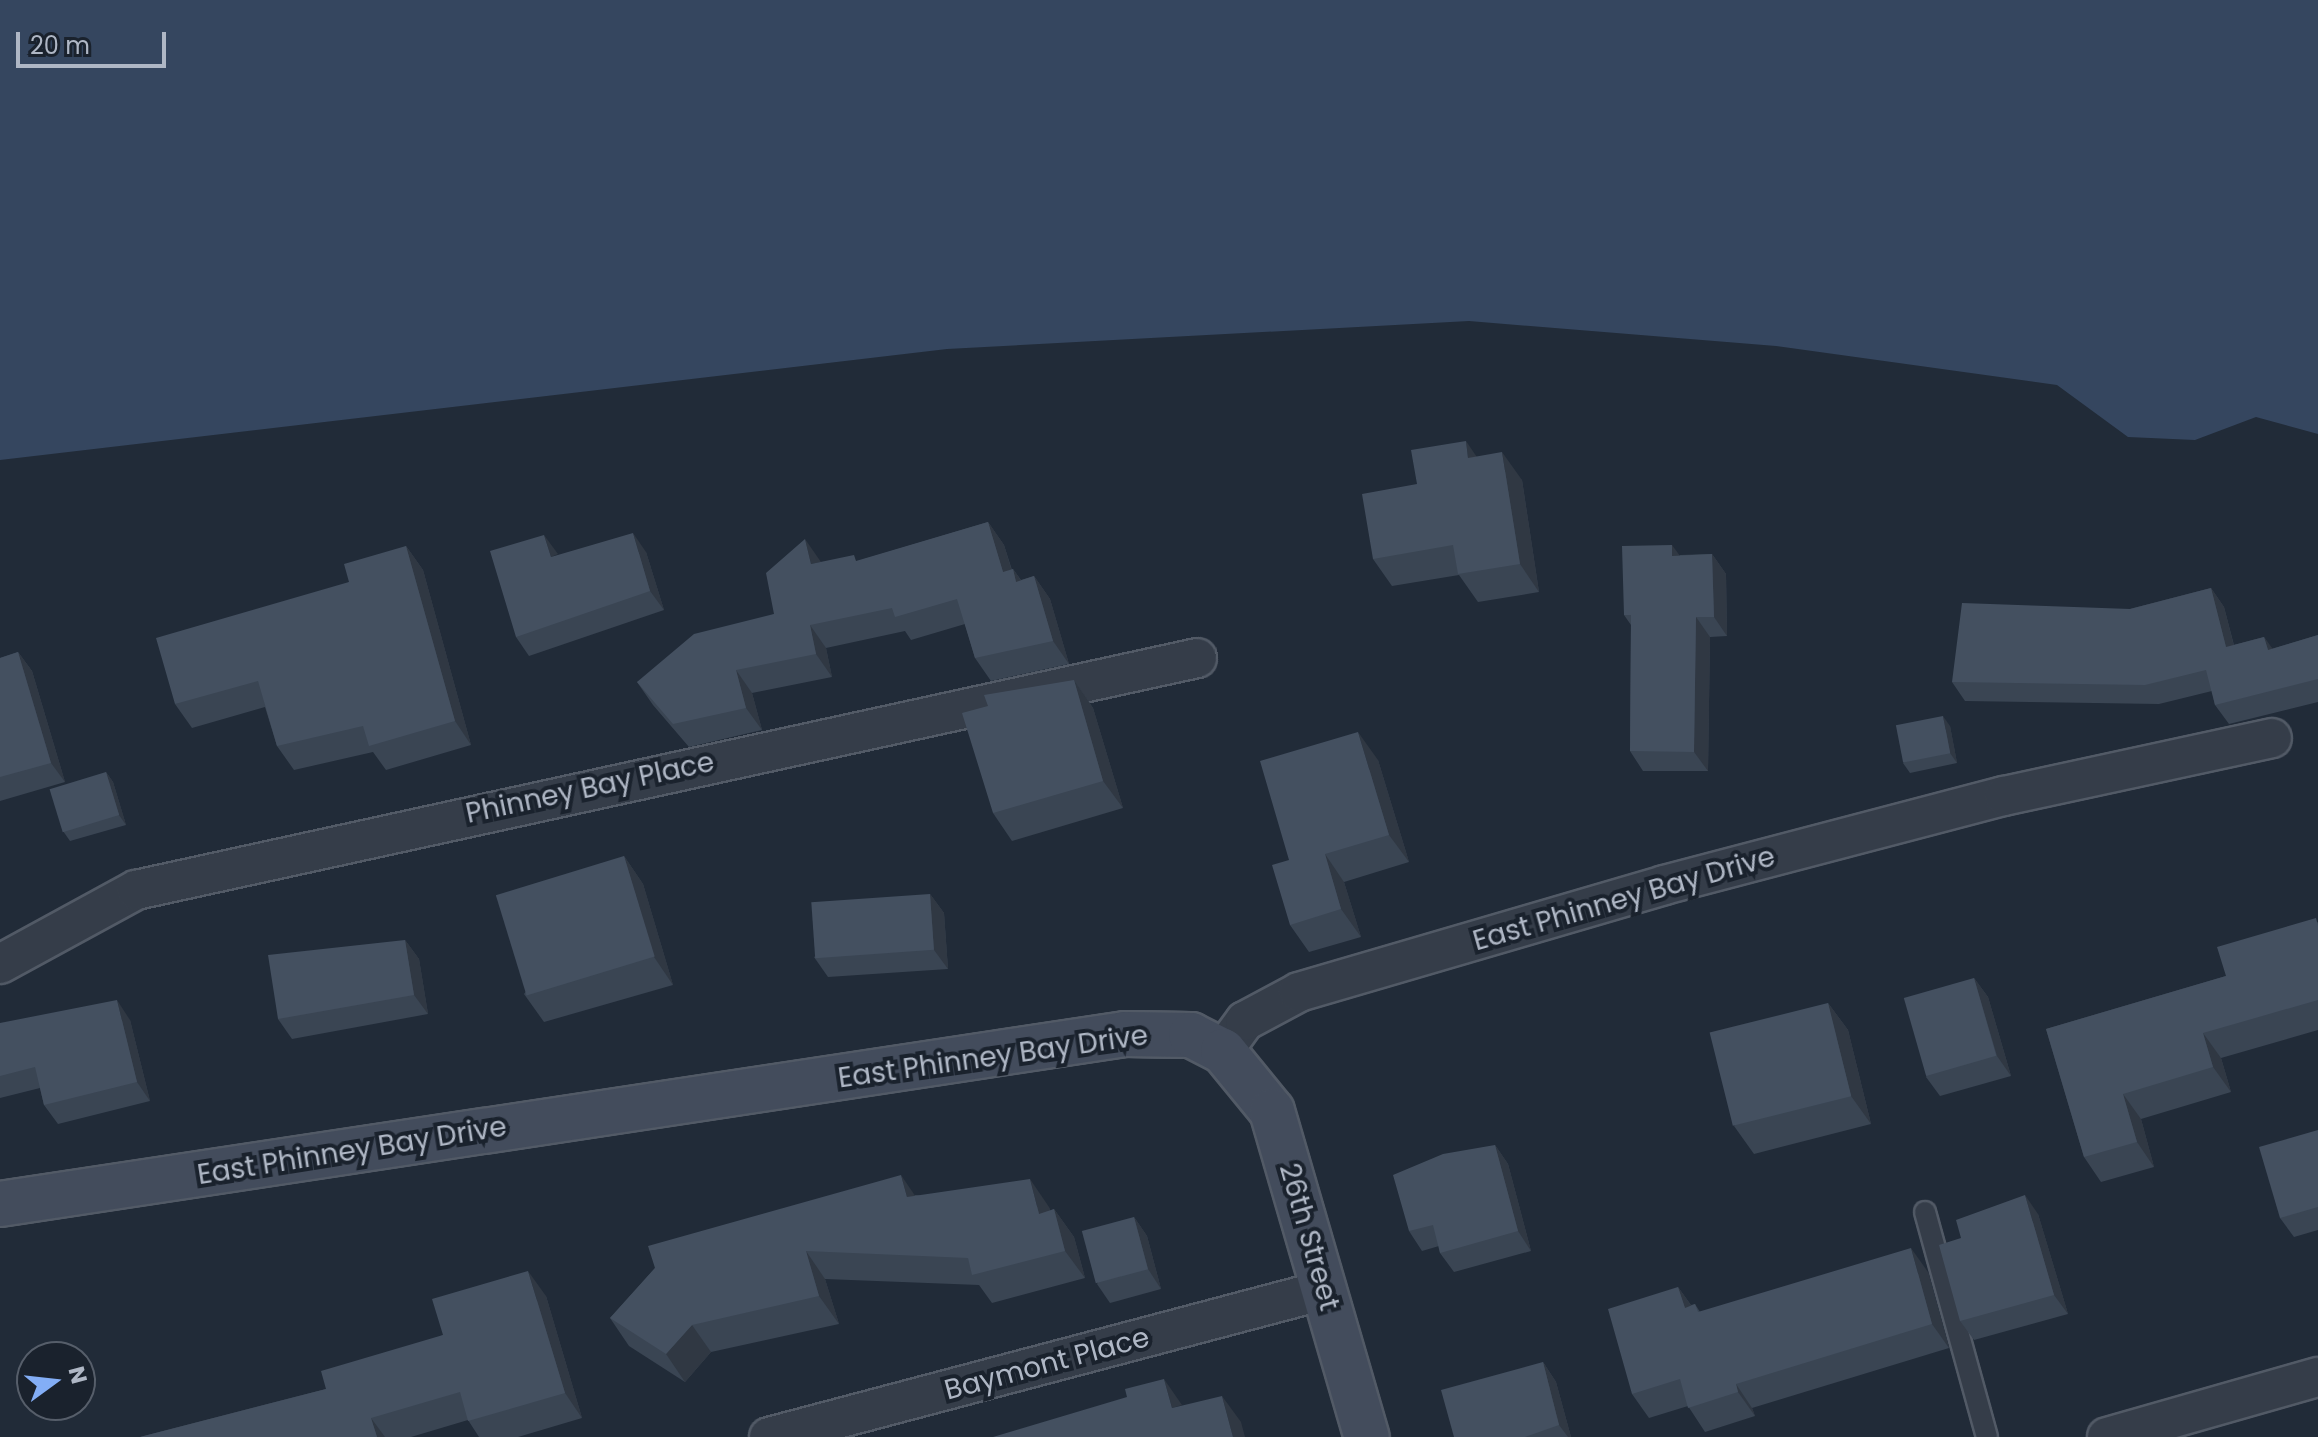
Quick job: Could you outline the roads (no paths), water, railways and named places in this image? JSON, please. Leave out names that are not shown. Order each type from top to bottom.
[{"type":"street","name":"Phinney Bay Place","points":[[0,964],[136,890],[1197,658]]},
{"type":"street","name":"East Phinney Bay Drive","points":[[0,1204],[1125,1034],[1191,1035],[1223,1051],[1245,1021],[1314,987],[1694,877],[2004,796],[2272,738]]},
{"type":"street","name":"26th Street","points":[[1223,1051],[1272,1111],[1367,1437]]},
{"type":"street","name":"Baymont Place","points":[[769,1437],[1324,1290]]},
{"type":"street","points":[[2107,1437],[2318,1377]]},
{"type":"lane","points":[[1925,1212],[1987,1437]]},
{"type":"water","points":[[0,0],[2318,0],[2318,434],[2256,417],[2195,440],[2128,437],[2057,385],[1776,346],[1469,321],[947,349],[0,460]]}]
